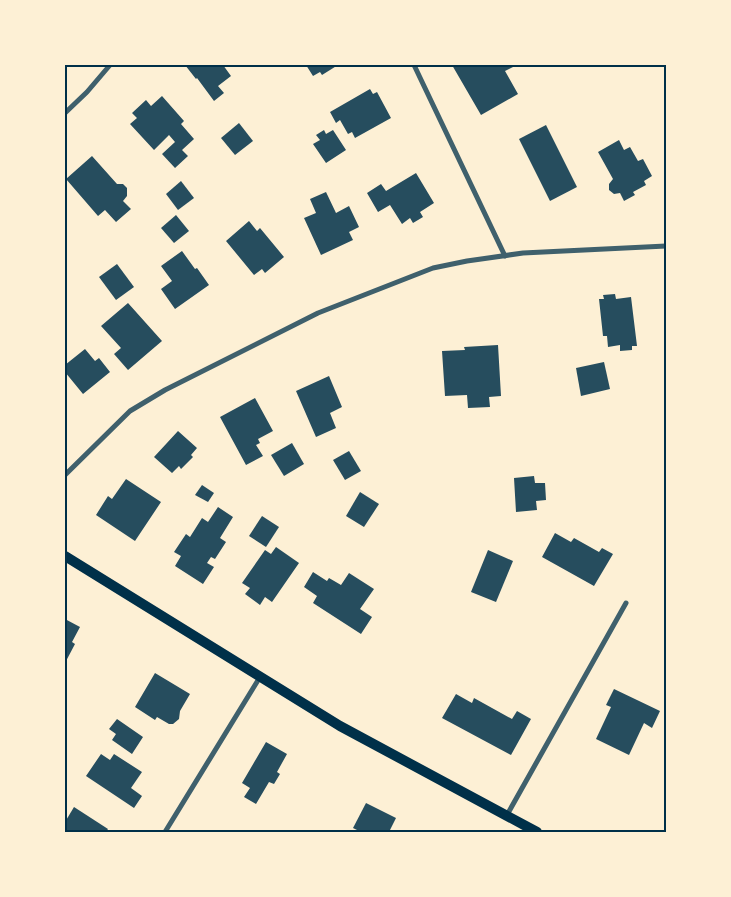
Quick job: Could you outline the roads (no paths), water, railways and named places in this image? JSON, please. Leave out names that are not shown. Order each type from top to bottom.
[{"type":"main road","points":[[65,556],[363,739],[536,832]]},
{"type":"street","points":[[65,113],[87,92],[110,65]]},
{"type":"street","points":[[414,65],[505,256]]},
{"type":"street","points":[[65,475],[130,411],[165,390],[318,313],[433,268],[523,253],[666,246]]},
{"type":"street","points":[[506,816],[626,603]]},
{"type":"street","points":[[165,832],[260,677]]}]
